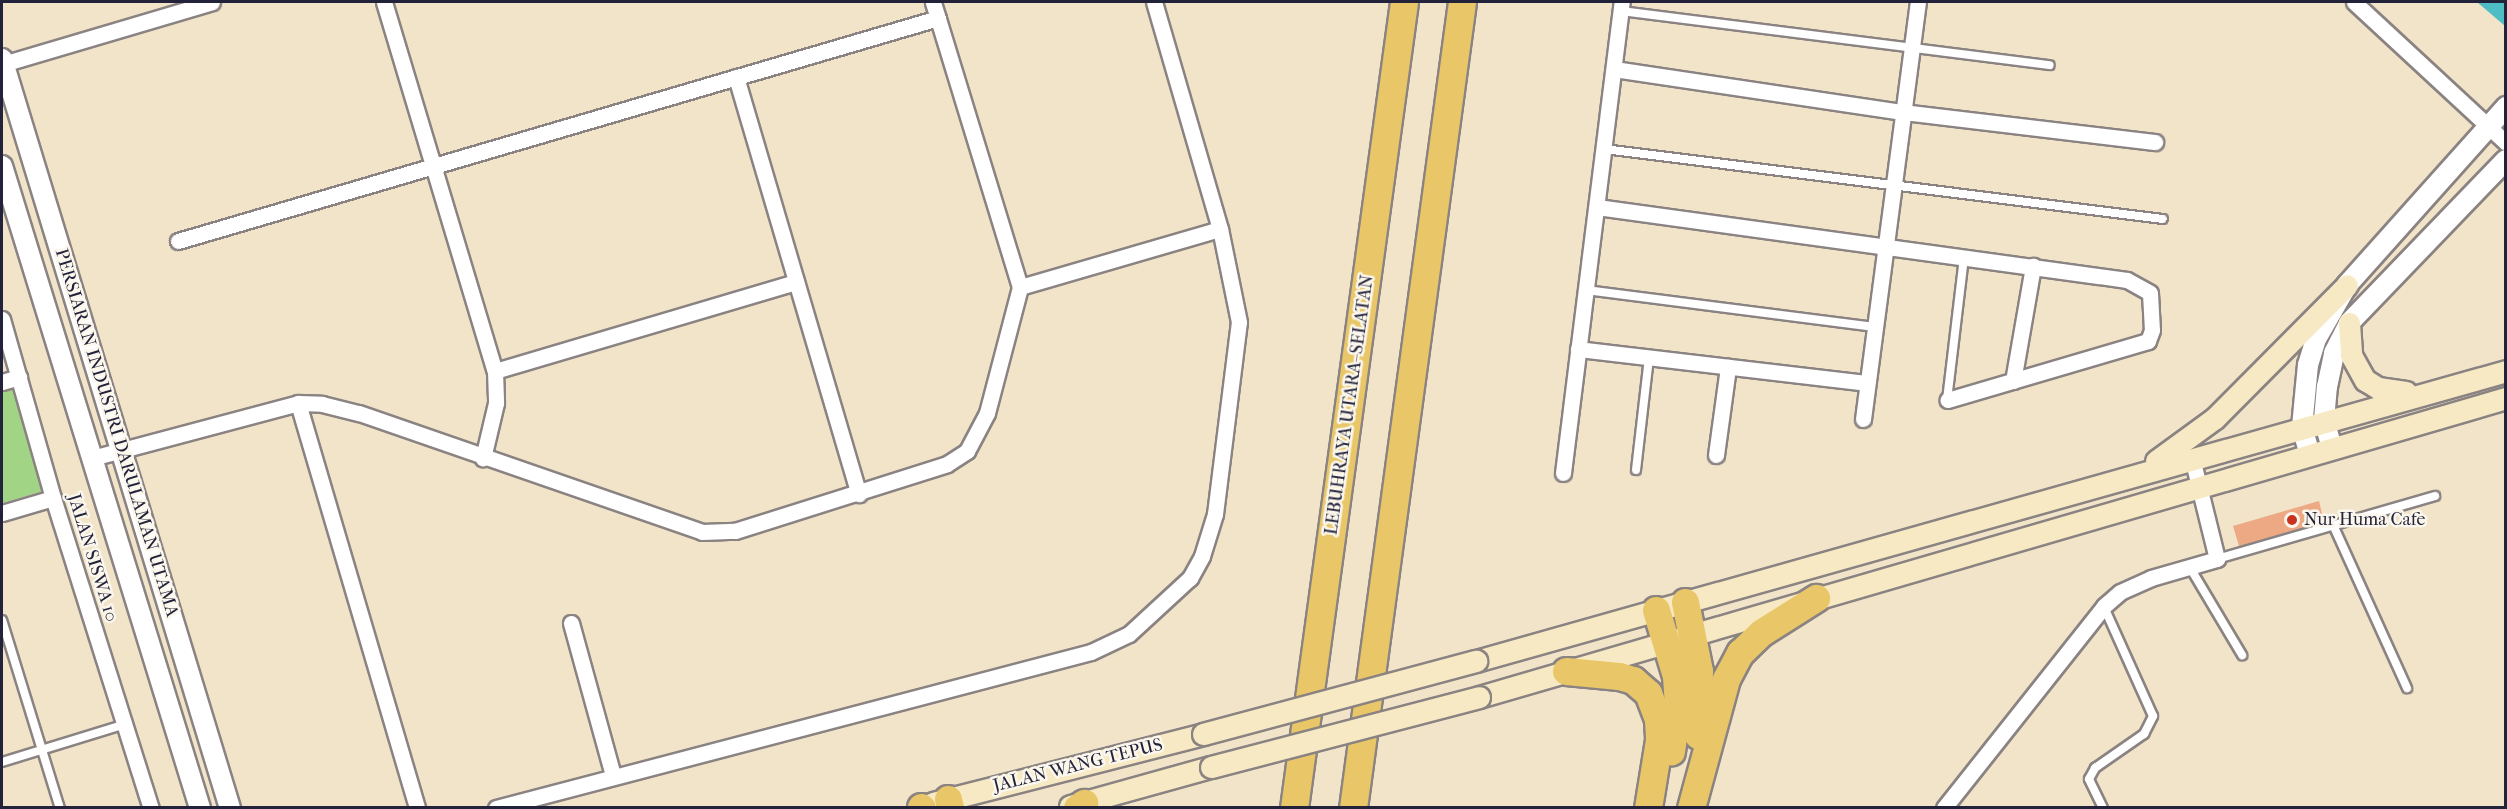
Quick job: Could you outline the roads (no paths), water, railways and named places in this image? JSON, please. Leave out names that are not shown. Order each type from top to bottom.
[{"type":"highway","name":"LEBUHRAYA UTARA–SELATAN","points":[[1294,807],[1404,2]]},
{"type":"highway","points":[[1353,807],[1462,2]]},
{"type":"highway","points":[[1691,807],[1726,679],[1740,653],[1762,632],[1816,598]]},
{"type":"highway","points":[[1685,602],[1693,634],[1701,700],[1685,807]]},
{"type":"highway","points":[[1656,610],[1667,642],[1678,703],[1676,731],[1657,807]]},
{"type":"highway","points":[[1566,671],[1619,676],[1633,680],[1648,693],[1658,719],[1659,740],[1648,807]]},
{"type":"main road","points":[[2135,474],[2189,440],[2216,418],[2347,285]]},
{"type":"main road","points":[[2349,323],[2351,355],[2365,380],[2378,388],[2396,392],[2424,391],[2505,371]]},
{"type":"main road","name":"JALAN WANG TEPUS","points":[[920,807],[949,803],[1476,661],[2424,391]]},
{"type":"main road","name":"JALAN WANG TEPUS","points":[[1076,806],[1210,767],[1479,697],[2505,399]]},
{"type":"street","points":[[2,62],[212,2]]},
{"type":"street","points":[[384,2],[495,370],[496,403],[483,458]]},
{"type":"street","points":[[92,458],[298,404],[322,404],[359,412],[483,458],[702,532],[735,531],[859,494],[947,464],[967,451],[987,413],[1020,287],[933,2]]},
{"type":"street","points":[[496,807],[1091,652],[1129,634],[1190,578],[1202,556],[1215,514],[1239,322],[1220,229],[1154,2]]},
{"type":"street","points":[[1863,419],[1917,2]]},
{"type":"street","points":[[2355,2],[2505,143]]},
{"type":"street","points":[[1563,473],[1622,6]]},
{"type":"street","points":[[178,241],[938,18]]},
{"type":"street","name":"PERSIARAN INDUSTRI DARULAMAN UTAMA","points":[[2,62],[230,807]]},
{"type":"street","points":[[1614,69],[1903,112],[2155,142]]},
{"type":"street","points":[[736,77],[859,494]]},
{"type":"street","points":[[2310,455],[2302,427],[2308,364],[2316,339],[2347,285],[2505,107]]},
{"type":"street","points":[[2332,448],[2324,420],[2334,353],[2349,323],[2505,160]]},
{"type":"street","name":"PERSIARAN INDUSTRI DARULAMAN UTAMA","points":[[2,166],[200,807]]},
{"type":"street","points":[[1597,207],[2033,266],[2143,286],[2150,293],[2152,330],[2148,340],[2137,346],[1947,400]]},
{"type":"street","points":[[1020,287],[1220,229]]},
{"type":"street","points":[[2013,381],[2033,266]]},
{"type":"street","points":[[495,370],[796,282]]},
{"type":"street","name":"JALAN SISWA 10","points":[[2,319],[53,498],[122,725],[151,807]]},
{"type":"street","points":[[1578,349],[1867,383]]},
{"type":"street","points":[[1716,455],[1728,367]]},
{"type":"street","points":[[2,382],[19,377]]},
{"type":"street","points":[[298,404],[417,807]]},
{"type":"street","points":[[1944,807],[2104,606],[2120,592],[2189,566],[2217,559],[2192,458]]},
{"type":"street","points":[[2,513],[53,498]]},
{"type":"street","points":[[572,623],[613,776]]},
{"type":"lane","points":[[1622,6],[2050,65]]},
{"type":"lane","points":[[1604,149],[2163,219]]},
{"type":"lane","points":[[1947,400],[1964,257]]},
{"type":"lane","points":[[1586,290],[1875,327]]},
{"type":"lane","points":[[1636,470],[1649,357]]},
{"type":"lane","points":[[2217,559],[2435,496]]},
{"type":"lane","points":[[2334,527],[2407,688]]},
{"type":"lane","points":[[2189,566],[2242,656]]},
{"type":"lane","points":[[2103,807],[2089,779],[2095,768],[2145,734],[2153,716],[2104,606]]},
{"type":"lane","points":[[2,620],[60,807]]},
{"type":"lane","points":[[2,762],[122,725]]},
{"type":"water","points":[[2477,2],[2505,2],[2505,26]]},
{"type":"place","name":"Nur Huma Cafe","points":[[2292,520]]}]
